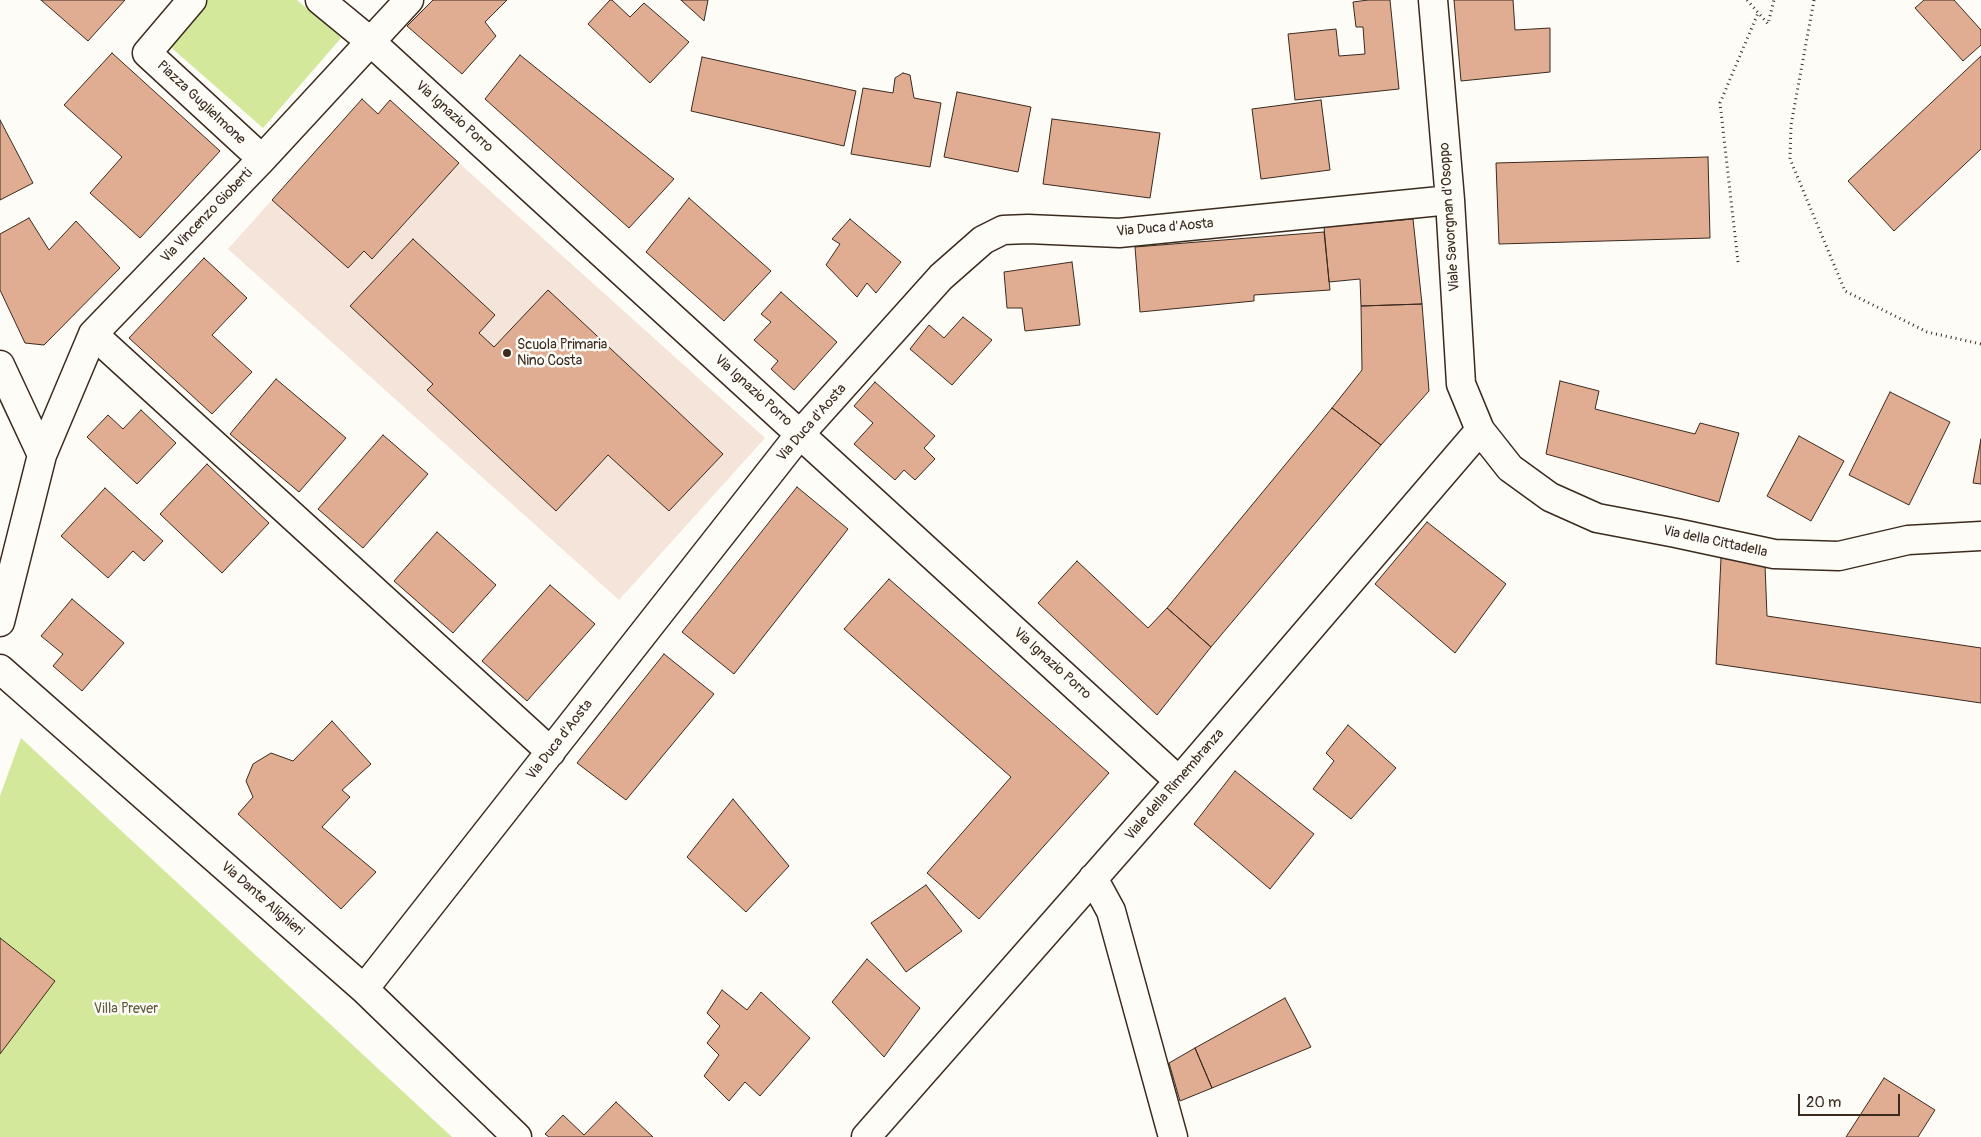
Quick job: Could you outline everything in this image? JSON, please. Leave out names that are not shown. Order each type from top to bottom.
[{"type":"street","name":"Piazza Guglielmone","points":[[192,0],[147,53],[262,159]]},
{"type":"street","points":[[320,0],[371,42]]},
{"type":"street","name":"Via Vincenzo Gioberti","points":[[42,455],[93,334],[262,159],[409,0]]},
{"type":"street","name":"Viale Savorgnan d'Osoppo","points":[[1433,0],[1450,200],[1461,384],[1480,430]]},
{"type":"street","name":"Via Ignazio Porro","points":[[371,42],[1179,781]]},
{"type":"street","name":"Via Duca d'Aosta","points":[[364,989],[800,434],[941,277],[984,240],[1003,230],[1028,229],[1119,233],[1450,200]]},
{"type":"street","points":[[93,334],[551,752]]},
{"type":"street","points":[[0,365],[42,455],[2,609]]},
{"type":"street","name":"Via della Cittadella","points":[[1480,430],[1510,468],[1550,497],[1597,518],[1774,554],[1839,556],[1908,540],[1981,536]]},
{"type":"street","name":"Viale della Rimembranza","points":[[866,1137],[1179,781],[1480,430]]},
{"type":"street","name":"Via Dante Alighieri","points":[[0,669],[364,989],[517,1137]]},
{"type":"street","points":[[1093,878],[1111,911],[1173,1137]]},
{"type":"path","points":[[1747,0],[1768,24],[1774,0]]},
{"type":"path","points":[[1814,0],[1790,125],[1790,159],[1845,291],[1927,332],[1981,344]]},
{"type":"path","points":[[1738,262],[1720,103],[1758,13]]},
{"type":"shaded area","name":"Scuola Primaria Nino Costa","points":[[459,163],[765,438],[619,600],[228,249],[272,200],[348,268],[364,251],[372,258]]},
{"type":"green space","points":[[203,0],[297,0],[341,38],[263,128],[166,43]]},
{"type":"green space","name":"Villa Prever","points":[[21,738],[452,1137],[0,1137],[0,796]]},
{"type":"building","points":[[41,0],[125,0],[88,41]]},
{"type":"building","points":[[433,0],[507,0],[485,22],[496,36],[462,74],[407,26]]},
{"type":"building","points":[[610,0],[630,17],[644,3],[689,42],[650,83],[588,24]]},
{"type":"building","points":[[681,0],[708,0],[704,21]]},
{"type":"building","points":[[1390,0],[1399,89],[1295,100],[1288,34],[1336,29],[1339,56],[1365,54],[1363,27],[1356,27],[1353,2]]},
{"type":"building","points":[[1454,0],[1513,0],[1515,30],[1550,28],[1550,72],[1461,81]]},
{"type":"building","points":[[1924,0],[1954,0],[1981,30],[1981,45],[1963,61],[1915,8]]},
{"type":"building","points":[[112,53],[220,151],[140,238],[90,193],[122,157],[64,105]]},
{"type":"building","points":[[520,55],[674,179],[629,228],[485,99]]},
{"type":"building","points":[[1981,56],[1981,149],[1894,231],[1848,181]]},
{"type":"building","points":[[702,57],[856,91],[844,146],[691,111]]},
{"type":"building","points":[[903,73],[910,75],[914,98],[941,103],[930,167],[851,154],[863,88],[893,93],[895,78]]},
{"type":"building","points":[[957,92],[1031,107],[1018,172],[944,157]]},
{"type":"building","points":[[362,99],[378,114],[390,100],[459,163],[372,259],[364,251],[348,268],[272,200]]},
{"type":"building","points":[[1321,100],[1330,170],[1261,179],[1252,109]]},
{"type":"building","points":[[1052,119],[1160,133],[1150,198],[1043,184]]},
{"type":"building","points":[[0,120],[33,183],[0,200]]},
{"type":"building","points":[[1708,157],[1710,238],[1499,244],[1496,163]]},
{"type":"building","points":[[689,198],[771,271],[724,321],[646,252]]},
{"type":"building","points":[[29,218],[49,250],[76,221],[120,268],[44,345],[25,343],[0,290],[0,234]]},
{"type":"building","points":[[850,219],[901,262],[876,293],[867,283],[857,297],[826,265],[840,244],[832,239]]},
{"type":"building","points":[[1413,219],[1422,304],[1361,306],[1360,279],[1329,282],[1324,227]]},
{"type":"building","points":[[1324,232],[1330,290],[1254,295],[1254,301],[1140,312],[1135,247]]},
{"type":"building","points":[[413,239],[495,315],[479,333],[494,347],[548,290],[723,454],[669,511],[608,455],[556,511],[427,390],[433,384],[350,306]]},
{"type":"building","points":[[204,258],[247,298],[212,335],[252,372],[212,414],[129,338]]},
{"type":"building","points":[[1072,262],[1080,325],[1025,331],[1022,308],[1007,308],[1004,272]]},
{"type":"building","points":[[781,292],[837,342],[794,390],[771,369],[778,361],[754,340],[771,322],[761,314]]},
{"type":"building","points":[[1422,304],[1429,391],[1381,445],[1332,408],[1362,370],[1361,306]]},
{"type":"building","points":[[963,317],[992,340],[952,385],[910,349],[929,325],[944,338]]},
{"type":"building","points":[[276,379],[346,438],[299,492],[230,434]]},
{"type":"building","points":[[1560,381],[1599,391],[1595,409],[1695,434],[1700,423],[1739,433],[1719,502],[1546,454]]},
{"type":"building","points":[[875,382],[935,436],[924,448],[935,459],[915,480],[904,470],[895,480],[854,444],[873,423],[854,406]]},
{"type":"building","points":[[1890,392],[1950,422],[1909,505],[1849,475]]},
{"type":"building","points":[[1332,408],[1381,445],[1211,647],[1167,608]]},
{"type":"building","points":[[141,410],[176,443],[137,484],[87,437],[108,415],[123,429]]},
{"type":"building","points":[[383,435],[428,474],[363,548],[318,509]]},
{"type":"building","points":[[1799,436],[1844,461],[1811,521],[1767,496]]},
{"type":"building","points":[[1981,439],[1981,484],[1973,483]]},
{"type":"building","points":[[207,464],[269,523],[222,573],[160,514]]},
{"type":"building","points":[[797,487],[848,529],[734,674],[682,632]]},
{"type":"building","points":[[105,488],[163,541],[144,561],[133,551],[108,578],[61,536]]},
{"type":"building","points":[[1427,522],[1506,584],[1455,653],[1375,584]]},
{"type":"building","points":[[437,532],[496,585],[453,633],[394,581]]},
{"type":"building","points":[[1721,558],[1765,565],[1767,616],[1981,648],[1981,703],[1716,664]]},
{"type":"building","points":[[1077,561],[1148,628],[1167,608],[1211,647],[1157,715],[1038,603]]},
{"type":"building","points":[[889,579],[1109,773],[979,919],[927,873],[1011,777],[844,629]]},
{"type":"building","points":[[550,585],[595,624],[527,701],[482,661]]},
{"type":"building","points":[[72,599],[124,643],[82,691],[53,666],[63,654],[41,636]]},
{"type":"building","points":[[664,654],[714,694],[626,800],[577,763]]},
{"type":"building","points":[[332,721],[371,764],[342,790],[350,797],[322,827],[376,872],[341,909],[238,814],[253,797],[246,781],[253,764],[271,753],[293,761]]},
{"type":"building","points":[[1348,725],[1396,768],[1351,819],[1313,789],[1334,761],[1326,753]]},
{"type":"building","points":[[1235,771],[1314,834],[1270,889],[1194,824]]},
{"type":"building","points":[[733,799],[789,866],[746,912],[687,857]]},
{"type":"building","points":[[926,885],[962,931],[906,972],[871,923]]},
{"type":"building","points":[[0,938],[55,981],[0,1054]]},
{"type":"building","points":[[867,959],[920,1008],[884,1057],[832,1002]]},
{"type":"building","points":[[722,990],[747,1010],[761,992],[810,1038],[760,1096],[745,1082],[729,1101],[704,1076],[719,1055],[707,1043],[720,1026],[707,1013]]},
{"type":"building","points":[[1285,998],[1311,1047],[1212,1088],[1195,1048]]},
{"type":"building","points":[[1195,1048],[1212,1088],[1180,1101],[1169,1063]]},
{"type":"building","points":[[1884,1078],[1935,1110],[1918,1137],[1846,1137]]},
{"type":"building","points":[[616,1102],[653,1137],[549,1137],[545,1134],[563,1115],[584,1135]]},
{"type":"place","name":"Scuola Primaria Nino Costa","points":[[507,353]]}]
